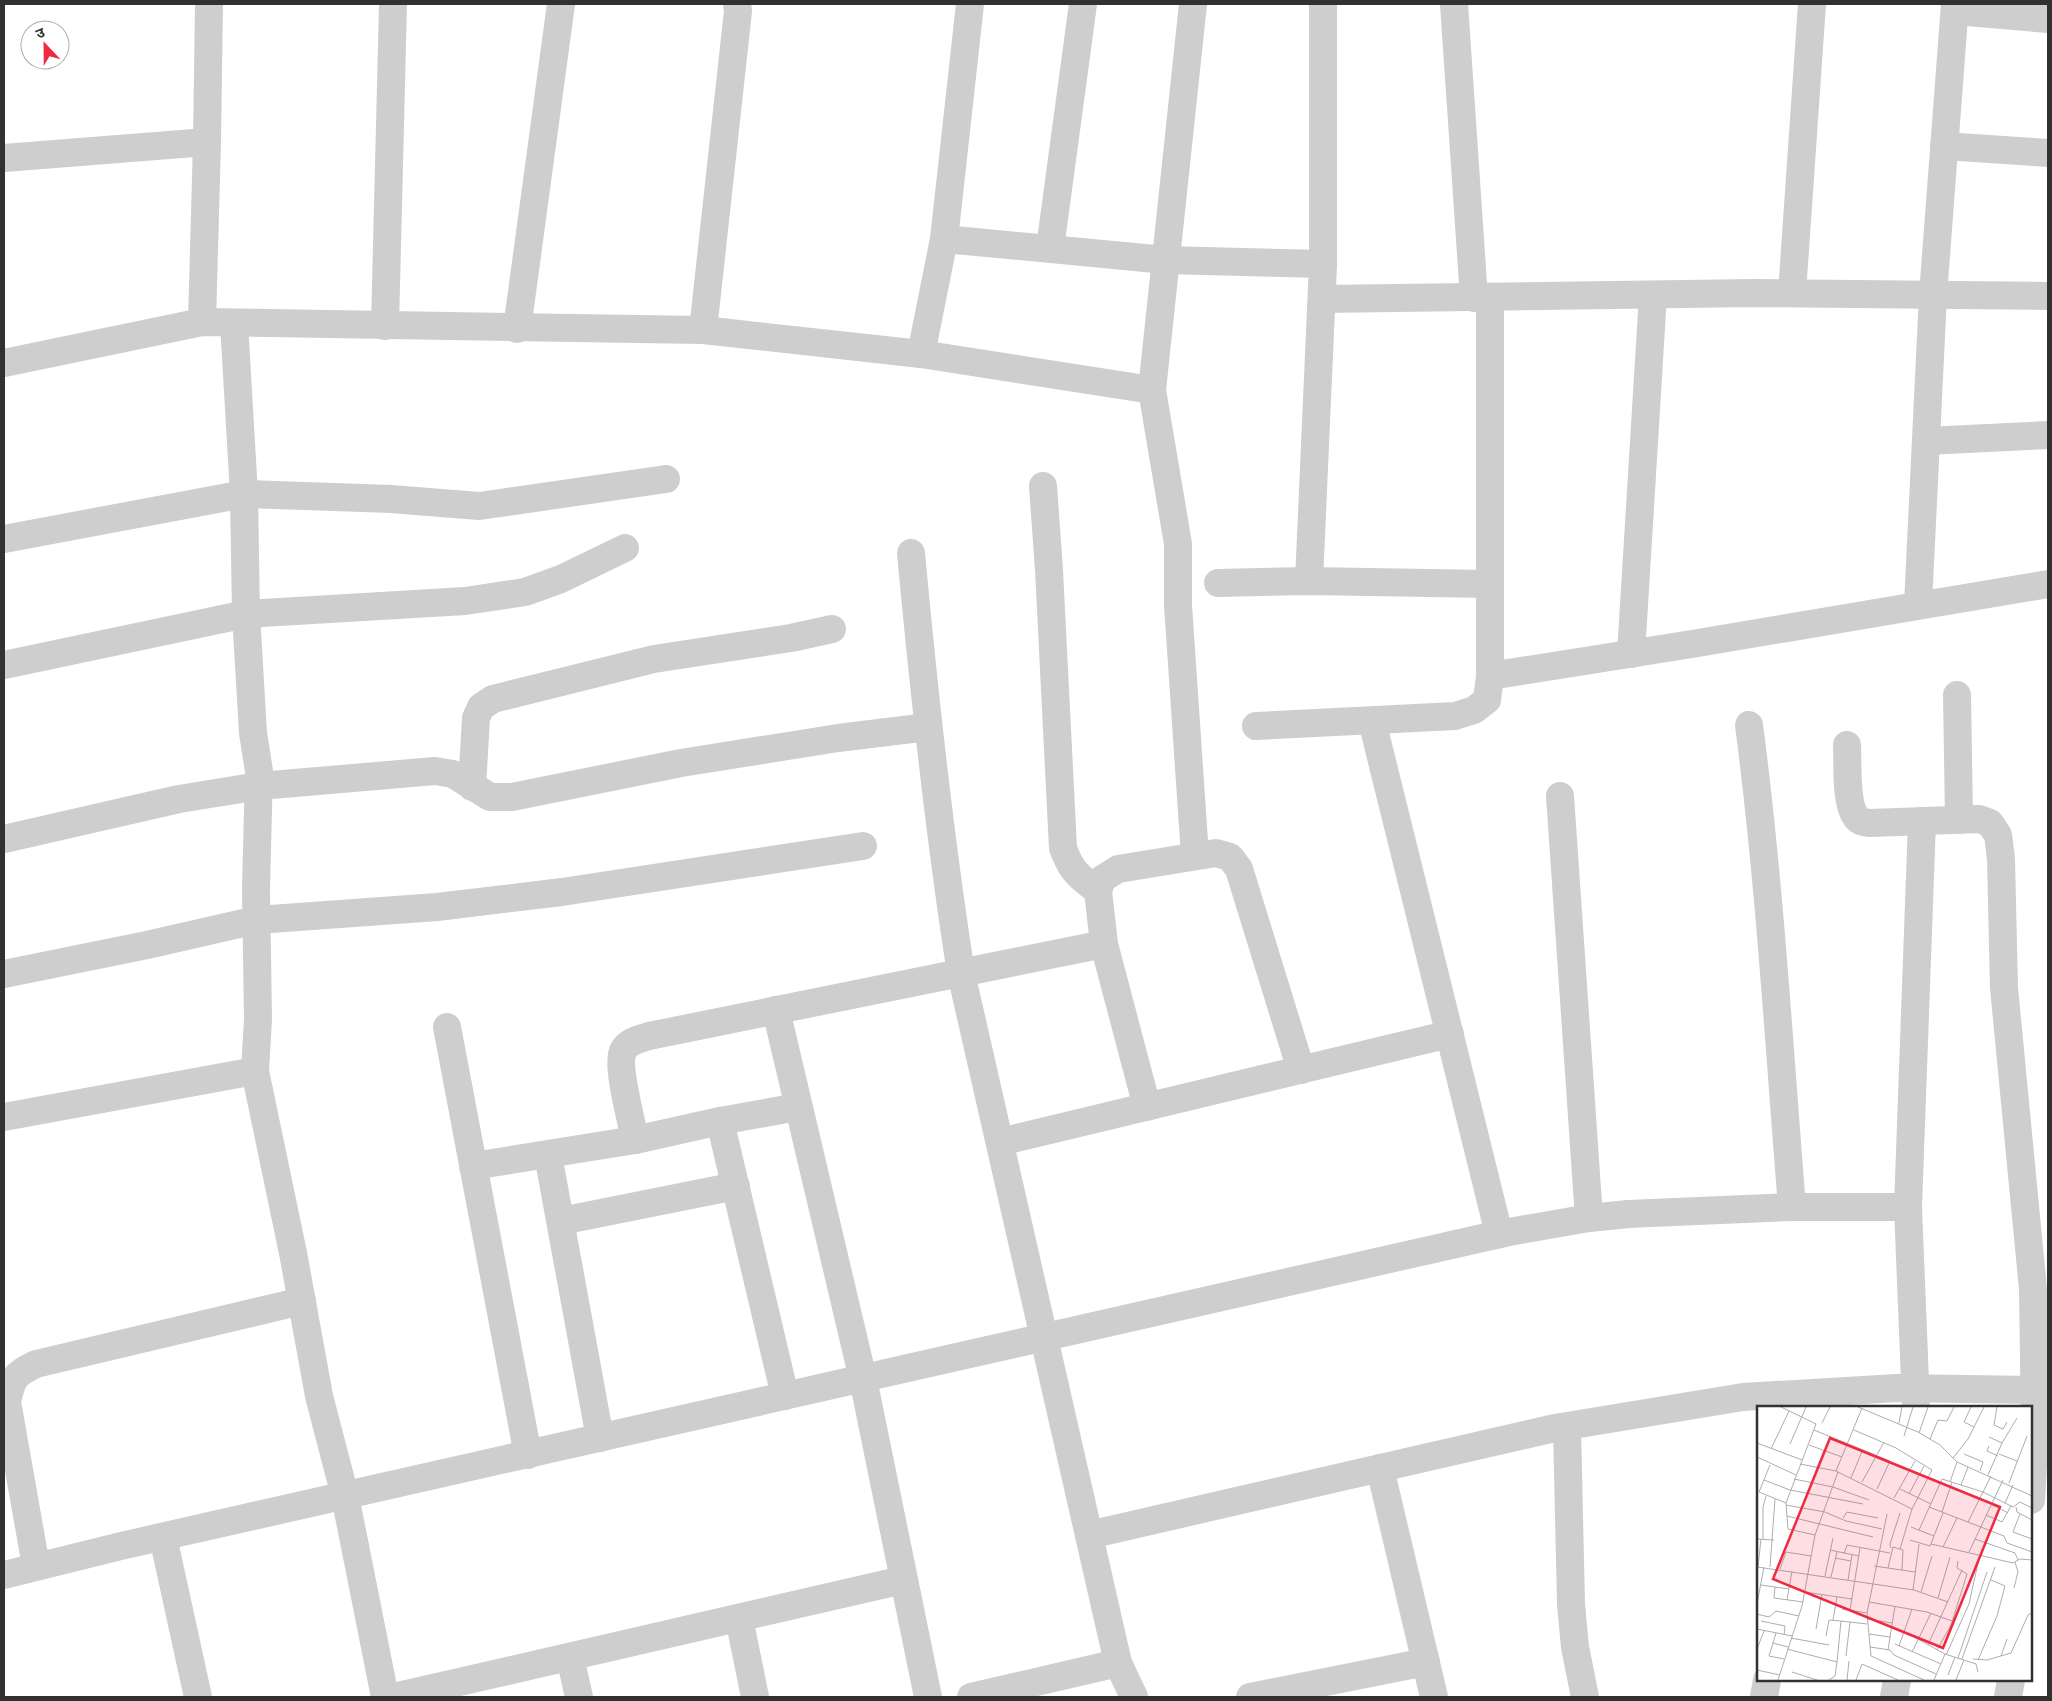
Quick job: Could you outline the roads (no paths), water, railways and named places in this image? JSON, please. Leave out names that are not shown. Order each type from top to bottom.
[{"type":"street","points":[[202,322],[209,4]]},
{"type":"street","points":[[385,326],[393,4]]},
{"type":"street","points":[[518,329],[560,4]]},
{"type":"street","points":[[703,330],[737,21],[737,4]]},
{"type":"street","points":[[922,354],[944,238],[970,4]]},
{"type":"street","points":[[1050,248],[1083,4]]},
{"type":"street","points":[[1193,4],[1152,390],[1178,544],[1178,604],[1195,856]]},
{"type":"street","points":[[1309,581],[1323,264],[1323,4]]},
{"type":"street","points":[[1256,726],[1455,716],[1474,710],[1487,700],[1490,676],[1489,584],[1482,297],[1454,4]]},
{"type":"street","points":[[1792,293],[1812,4]]},
{"type":"street","points":[[1918,605],[1933,294],[1955,8],[2048,19]]},
{"type":"street","points":[[4,158],[207,142]]},
{"type":"street","points":[[1944,146],[2048,154]]},
{"type":"street","points":[[944,238],[1166,260],[1323,264]]},
{"type":"street","points":[[1322,299],[1792,293],[2048,296]]},
{"type":"street","points":[[1631,654],[1653,295]]},
{"type":"street","points":[[4,363],[202,322],[518,329],[703,330],[922,354],[1152,390]]},
{"type":"street","points":[[234,323],[244,494],[246,614],[253,733],[259,771],[256,889],[258,1019],[255,1071],[302,1301],[319,1396],[345,1496],[385,1697]]},
{"type":"street","points":[[1926,441],[2048,435]]},
{"type":"street","points":[[4,539],[244,494],[391,499],[479,506],[666,479]]},
{"type":"street","points":[[1043,486],[1063,848],[1068,862],[1077,877],[1098,892]]},
{"type":"street","points":[[4,665],[246,614],[465,601],[525,592],[561,579],[625,548]]},
{"type":"street","points":[[911,553],[928,727],[944,860],[961,973],[1118,1663],[1134,1697]]},
{"type":"street","points":[[1218,583],[1309,581],[1489,584]]},
{"type":"street","points":[[1490,676],[2048,584]]},
{"type":"street","points":[[472,787],[476,718],[481,706],[493,699],[654,659],[791,638],[832,629]]},
{"type":"street","points":[[1957,695],[1959,820]]},
{"type":"street","points":[[1372,721],[1499,1234]]},
{"type":"street","points":[[1749,725],[1757,786],[1792,1207]]},
{"type":"street","points":[[4,839],[179,799],[259,786],[435,771],[454,774],[490,797],[512,797],[681,763],[838,738],[928,727]]},
{"type":"street","points":[[1847,745],[1850,805],[1855,816],[1860,821],[1870,823],[1979,819],[1990,823],[1998,835],[2004,988],[2033,1289],[2036,1432],[2032,1486]]},
{"type":"street","points":[[1560,796],[1588,1218]]},
{"type":"street","points":[[1916,1398],[1908,1207],[1922,820]]},
{"type":"street","points":[[4,974],[257,920],[447,906],[572,890],[863,846]]},
{"type":"street","points":[[1147,1107],[1104,944],[1098,892],[1102,879],[1118,869],[1216,853],[1230,857],[1239,868],[1301,1070]]},
{"type":"street","points":[[635,1140],[621,1066],[623,1051],[632,1041],[1104,944]]},
{"type":"street","points":[[776,1010],[863,1379],[928,1697]]},
{"type":"street","points":[[447,1027],[528,1455]]},
{"type":"street","points":[[1000,1142],[1450,1034]]},
{"type":"street","points":[[4,1116],[255,1071]]},
{"type":"street","points":[[473,1166],[635,1140],[798,1106]]},
{"type":"street","points":[[720,1121],[785,1396]]},
{"type":"street","points":[[548,1155],[600,1438]]},
{"type":"street","points":[[561,1221],[736,1186]]},
{"type":"street","points":[[4,1575],[162,1537],[1499,1234],[1588,1218],[1628,1214],[1792,1207],[1908,1207]]},
{"type":"street","points":[[36,1566],[6,1402],[11,1382],[21,1371],[36,1364],[302,1301]]},
{"type":"street","points":[[1089,1536],[1567,1426],[1743,1398],[1785,1401],[1916,1398],[2035,1390]]},
{"type":"street","points":[[1567,1426],[1571,1604],[1575,1646],[1585,1697]]},
{"type":"street","points":[[1380,1468],[1434,1697]]},
{"type":"street","points":[[162,1537],[198,1697]]},
{"type":"street","points":[[394,1697],[477,1688],[570,1657],[903,1580]]},
{"type":"street","points":[[739,1618],[755,1697]]},
{"type":"street","points":[[570,1657],[579,1697]]},
{"type":"street","points":[[1250,1697],[1426,1662]]},
{"type":"street","points":[[971,1697],[1118,1663]]},
{"type":"street","points":[[1764,1697],[1767,1681]]},
{"type":"street","points":[[1894,1697],[1897,1681]]},
{"type":"street","points":[[2008,1697],[2011,1681]]}]
